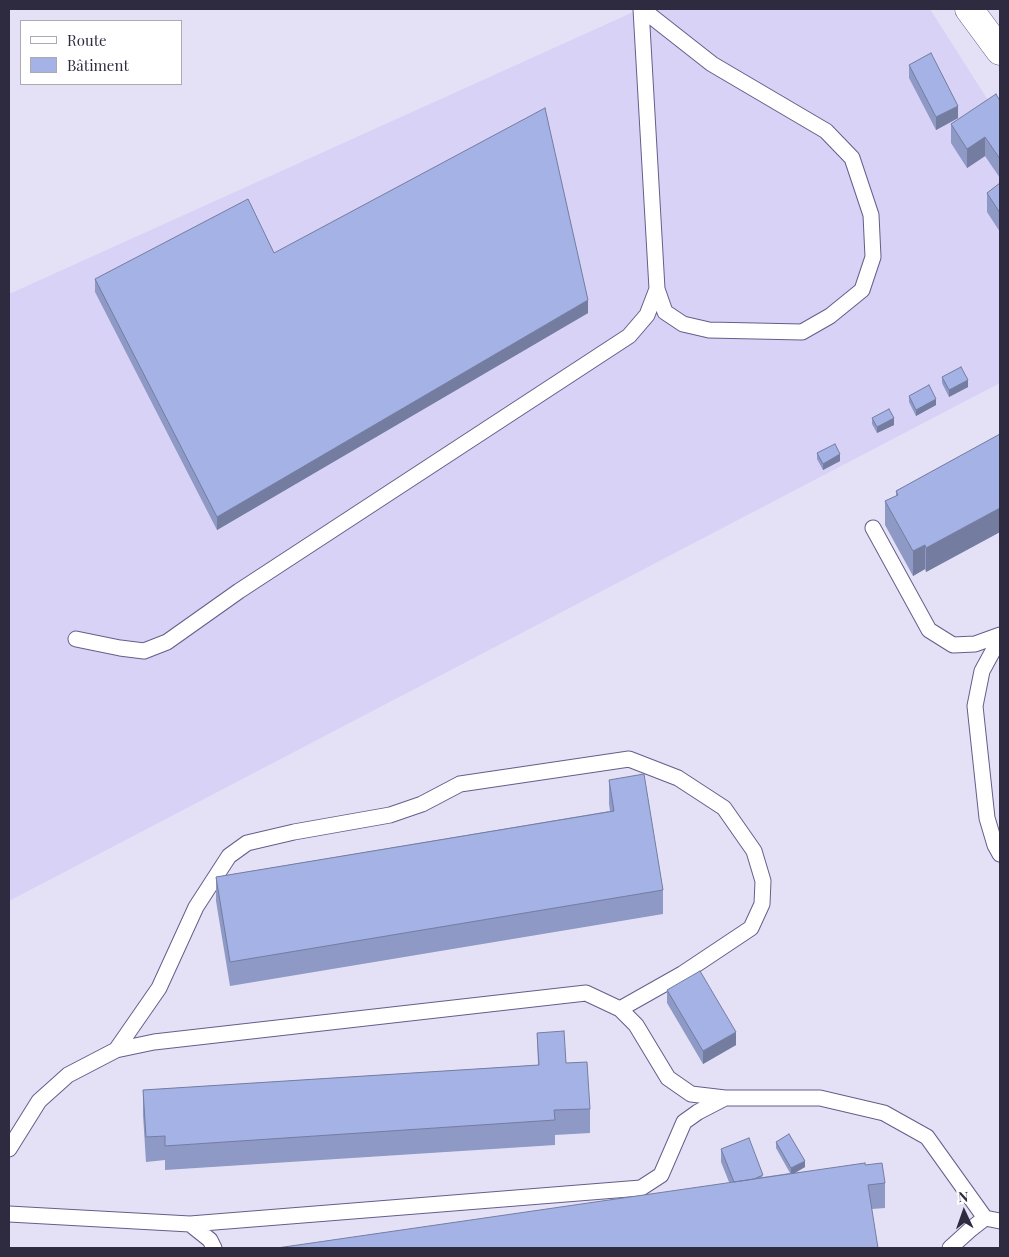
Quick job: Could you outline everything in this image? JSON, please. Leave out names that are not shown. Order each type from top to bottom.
[{"type":"street","points":[[969,9],[1000,51]]},
{"type":"lane","points":[[642,9],[712,64],[826,131],[852,158],[871,215],[873,257],[862,290],[830,316],[802,332],[709,330],[683,324],[665,312],[657,290],[642,9]]},
{"type":"lane","points":[[76,639],[144,651],[167,642],[239,591],[629,336],[647,315],[657,290]]},
{"type":"lane","points":[[873,528],[929,630],[953,645],[975,644],[1000,637]]},
{"type":"lane","points":[[1000,637],[982,671],[975,706],[986,818],[1000,854]]},
{"type":"lane","points":[[116,1050],[159,988],[201,900],[229,856],[247,843],[294,832],[390,815],[422,804],[460,784],[629,759],[678,778],[724,808],[754,851],[763,881],[763,889],[762,904],[751,928],[682,974],[620,1008]]},
{"type":"lane","points":[[9,1149],[39,1101],[68,1075],[116,1050],[154,1042],[586,993],[620,1008],[636,1025],[668,1078],[692,1094],[725,1098],[820,1098],[884,1114],[927,1137],[993,1219],[971,1229],[950,1248]]},
{"type":"lane","points":[[9,1214],[190,1224],[641,1188],[662,1175],[684,1122],[698,1112],[725,1098]]},
{"type":"lane","points":[[190,1224],[210,1240],[214,1248]]},
{"type":"shaded area","points":[[640,9],[930,9],[1000,119],[1000,383],[9,901],[9,294]]},
{"type":"building","points":[[931,53],[958,106],[936,117],[909,65]]},
{"type":"building","points":[[996,94],[1000,101],[1000,159],[985,137],[967,149],[951,124]]},
{"type":"building","points":[[545,108],[588,300],[217,517],[95,279],[248,199],[274,253]]},
{"type":"building","points":[[1000,183],[1000,213],[987,193]]},
{"type":"building","points":[[961,367],[968,380],[949,390],[942,377]]},
{"type":"building","points":[[929,385],[936,399],[916,410],[909,396]]},
{"type":"building","points":[[889,409],[894,418],[877,427],[872,418]]},
{"type":"building","points":[[1000,434],[1000,508],[926,548],[925,545],[913,551],[885,501],[898,495],[896,491]]},
{"type":"building","points":[[835,444],[840,454],[823,464],[817,453]]},
{"type":"building","points":[[644,774],[663,890],[230,962],[216,877],[614,811],[609,780]]},
{"type":"building","points":[[700,971],[736,1032],[703,1051],[667,990]]},
{"type":"building","points":[[564,1031],[566,1063],[587,1062],[590,1109],[554,1110],[555,1120],[165,1146],[165,1136],[146,1137],[143,1090],[539,1065],[537,1033]]},
{"type":"building","points":[[789,1134],[805,1161],[791,1168],[776,1142]]},
{"type":"building","points":[[749,1138],[763,1175],[754,1179],[734,1182],[721,1149]]},
{"type":"building","points":[[865,1163],[865,1165],[882,1163],[885,1183],[868,1185],[878,1248],[277,1248]]}]
